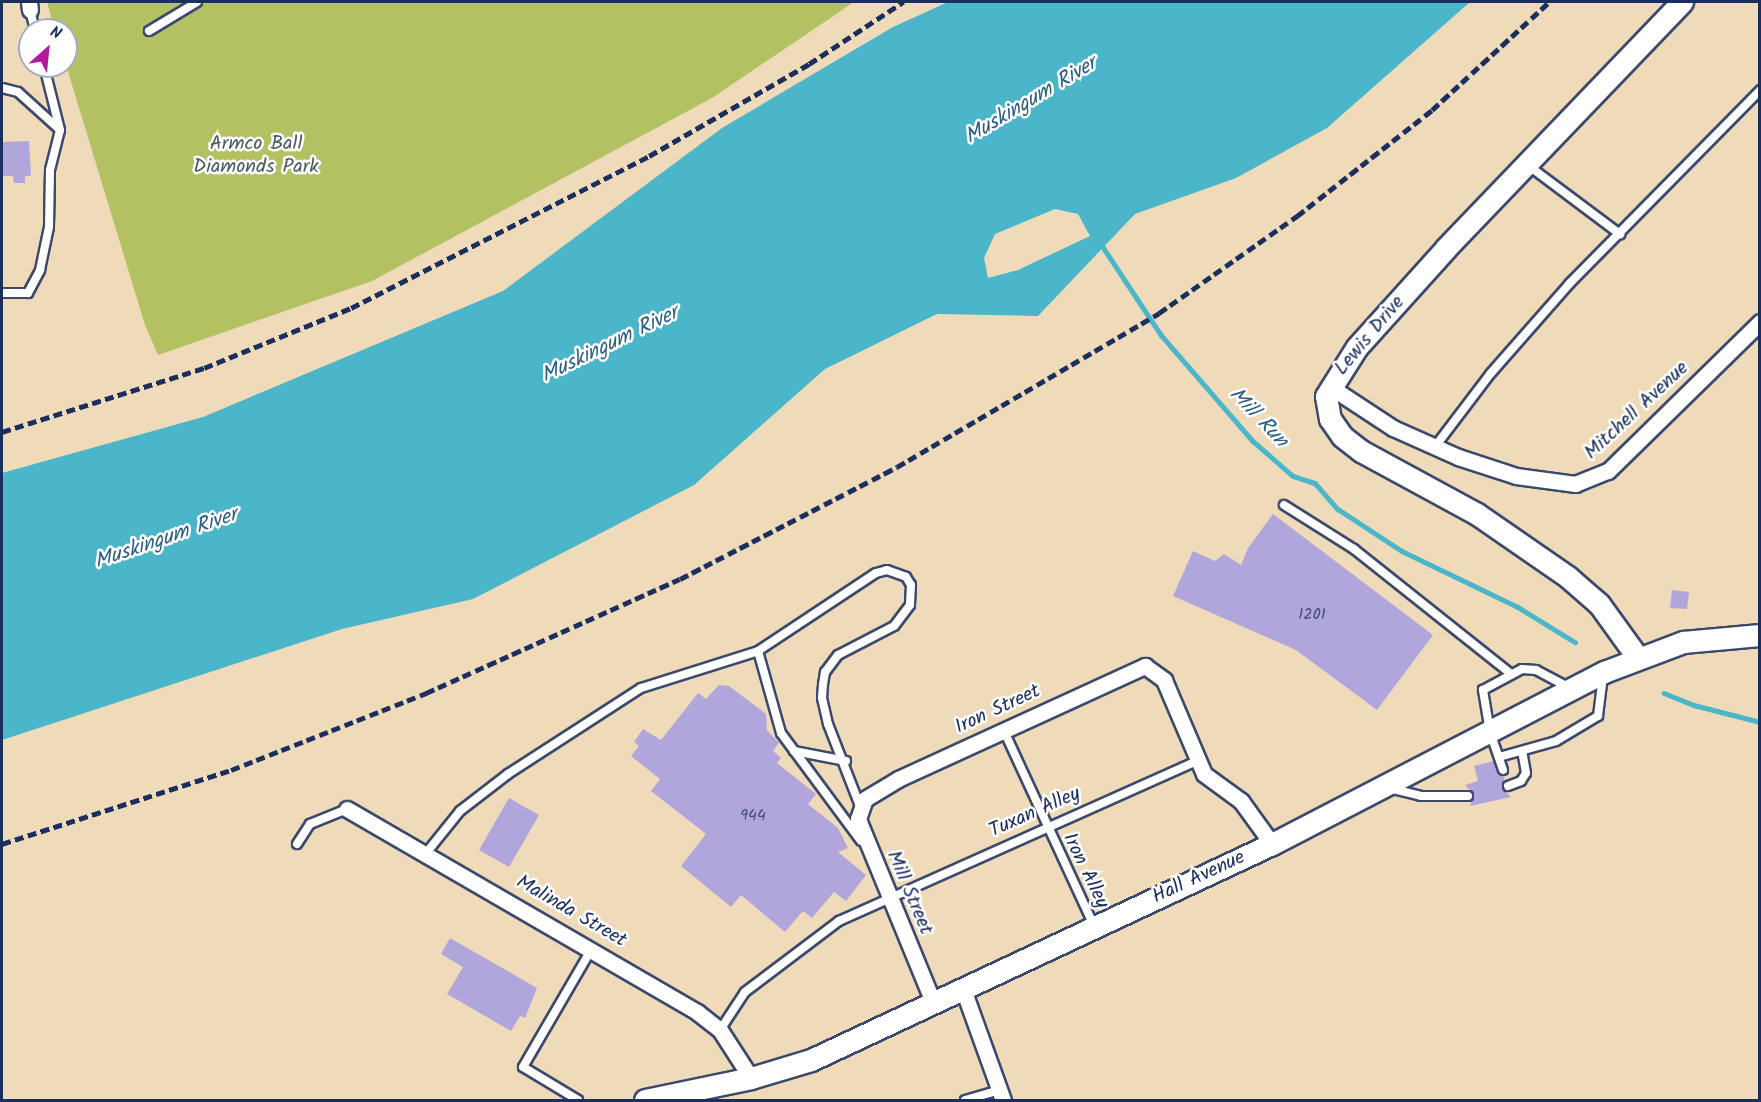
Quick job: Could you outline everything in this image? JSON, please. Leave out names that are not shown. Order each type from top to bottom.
[{"type":"main road","name":"Lewis Drive","points":[[1638,657],[1599,604],[1568,577],[1477,514],[1361,451],[1342,436],[1326,408],[1329,386],[1357,347],[1525,163],[1682,2]]},
{"type":"main road","name":"Hall Avenue","points":[[645,1101],[751,1078],[811,1060],[1272,844],[1604,672],[1638,657],[1703,638],[1760,635]]},
{"type":"street","name":"Mitchell Avenue","points":[[1329,386],[1382,422],[1434,448],[1516,476],[1558,484],[1586,483],[1621,459],[1760,322]]},
{"type":"street","name":"Iron Street","points":[[863,803],[890,783],[1138,667],[1151,668],[1164,680],[1197,761]]},
{"type":"street","points":[[1197,761],[1212,782],[1241,801],[1272,844]]},
{"type":"street","name":"Mill Street","points":[[863,803],[858,819],[866,847],[933,1002]]},
{"type":"street","name":"Malinda Street","points":[[348,809],[427,852],[678,999],[720,1030],[751,1078]]},
{"type":"street","points":[[963,989],[1001,1096]]},
{"type":"lane","points":[[149,31],[197,2]]},
{"type":"lane","points":[[2,293],[28,292],[40,270],[49,227],[50,170],[60,130],[47,78]]},
{"type":"lane","points":[[2,88],[18,92],[60,130]]},
{"type":"lane","points":[[1434,448],[1491,373],[1620,234],[1760,90]]},
{"type":"lane","points":[[1525,163],[1620,234]]},
{"type":"lane","points":[[1284,505],[1354,549],[1511,674]]},
{"type":"lane","points":[[427,852],[460,811],[508,774],[641,688],[758,651],[876,573],[887,570],[906,578],[912,595],[903,616],[887,630],[848,647],[825,672],[825,712],[863,803]]},
{"type":"lane","points":[[758,651],[775,717],[794,751],[866,847]]},
{"type":"lane","points":[[1503,770],[1490,732],[1483,690],[1522,669],[1536,670],[1572,689]]},
{"type":"lane","points":[[1499,757],[1556,741],[1598,716],[1604,672]]},
{"type":"lane","name":"Iron Alley","points":[[1004,731],[1094,927]]},
{"type":"lane","points":[[794,751],[846,761]]},
{"type":"lane","points":[[1508,786],[1521,781],[1526,773],[1521,751]]},
{"type":"lane","name":"Tuxan Alley","points":[[720,1030],[745,992],[800,947],[839,921],[1046,826],[1197,761]]},
{"type":"lane","points":[[1385,786],[1414,795],[1468,796]]},
{"type":"lane","points":[[297,844],[310,824],[348,809]]},
{"type":"lane","points":[[578,1101],[523,1067],[591,948]]},
{"type":"lane","points":[[965,1101],[1001,1096]]},
{"type":"green space","name":"Armco Ball Diamonds Park","points":[[47,2],[854,2],[712,98],[372,281],[158,355],[145,325],[70,78],[78,78],[78,18],[52,18]]},
{"type":"water","name":"Muskingum River","points":[[948,2],[1470,2],[1327,128],[1236,178],[1135,214],[1038,316],[937,314],[825,369],[694,485],[473,599],[342,629],[2,740],[2,473],[203,417],[503,291],[722,128],[893,27]],"holes":[[[1055,209],[1078,214],[1090,236],[1018,270],[988,278],[984,258],[995,234]]]},
{"type":"building","points":[[29,141],[31,176],[25,176],[25,183],[14,183],[13,176],[2,176],[2,142]]},
{"type":"building","points":[[1273,514],[1433,635],[1377,710],[1296,650],[1173,596],[1193,551],[1215,561],[1224,554],[1241,565],[1248,548]]},
{"type":"building","points":[[1672,590],[1689,592],[1687,609],[1670,608]]},
{"type":"building","points":[[719,685],[729,686],[766,714],[767,730],[779,743],[773,751],[781,758],[777,763],[816,794],[808,804],[838,828],[848,848],[838,852],[866,875],[846,901],[834,892],[812,918],[803,911],[785,932],[741,895],[731,907],[681,866],[706,834],[651,791],[660,779],[631,756],[639,746],[634,742],[643,729],[661,740],[698,693],[706,699]]},
{"type":"building","points":[[1494,761],[1498,776],[1505,775],[1502,788],[1511,797],[1470,806],[1474,795],[1465,785],[1478,781],[1474,766]]},
{"type":"building","points":[[509,798],[539,815],[509,867],[479,850]]},
{"type":"building","points":[[450,938],[537,988],[525,1018],[520,1016],[511,1031],[447,994],[463,967],[441,954]]},
{"type":"waterway","name":"Mill Run","points":[[1101,244],[1162,336],[1253,441],[1293,476],[1315,483],[1338,509],[1402,551],[1518,607],[1575,642]]},
{"type":"waterway","name":"Mill Run","points":[[1664,693],[1694,705],[1760,722]]},
{"type":"railway","points":[[2,432],[204,368],[351,308],[649,156],[809,64],[903,2]]},
{"type":"railway","points":[[2,844],[231,770],[426,693],[680,579],[897,467],[1159,313],[1297,216],[1432,110],[1549,2]]}]
